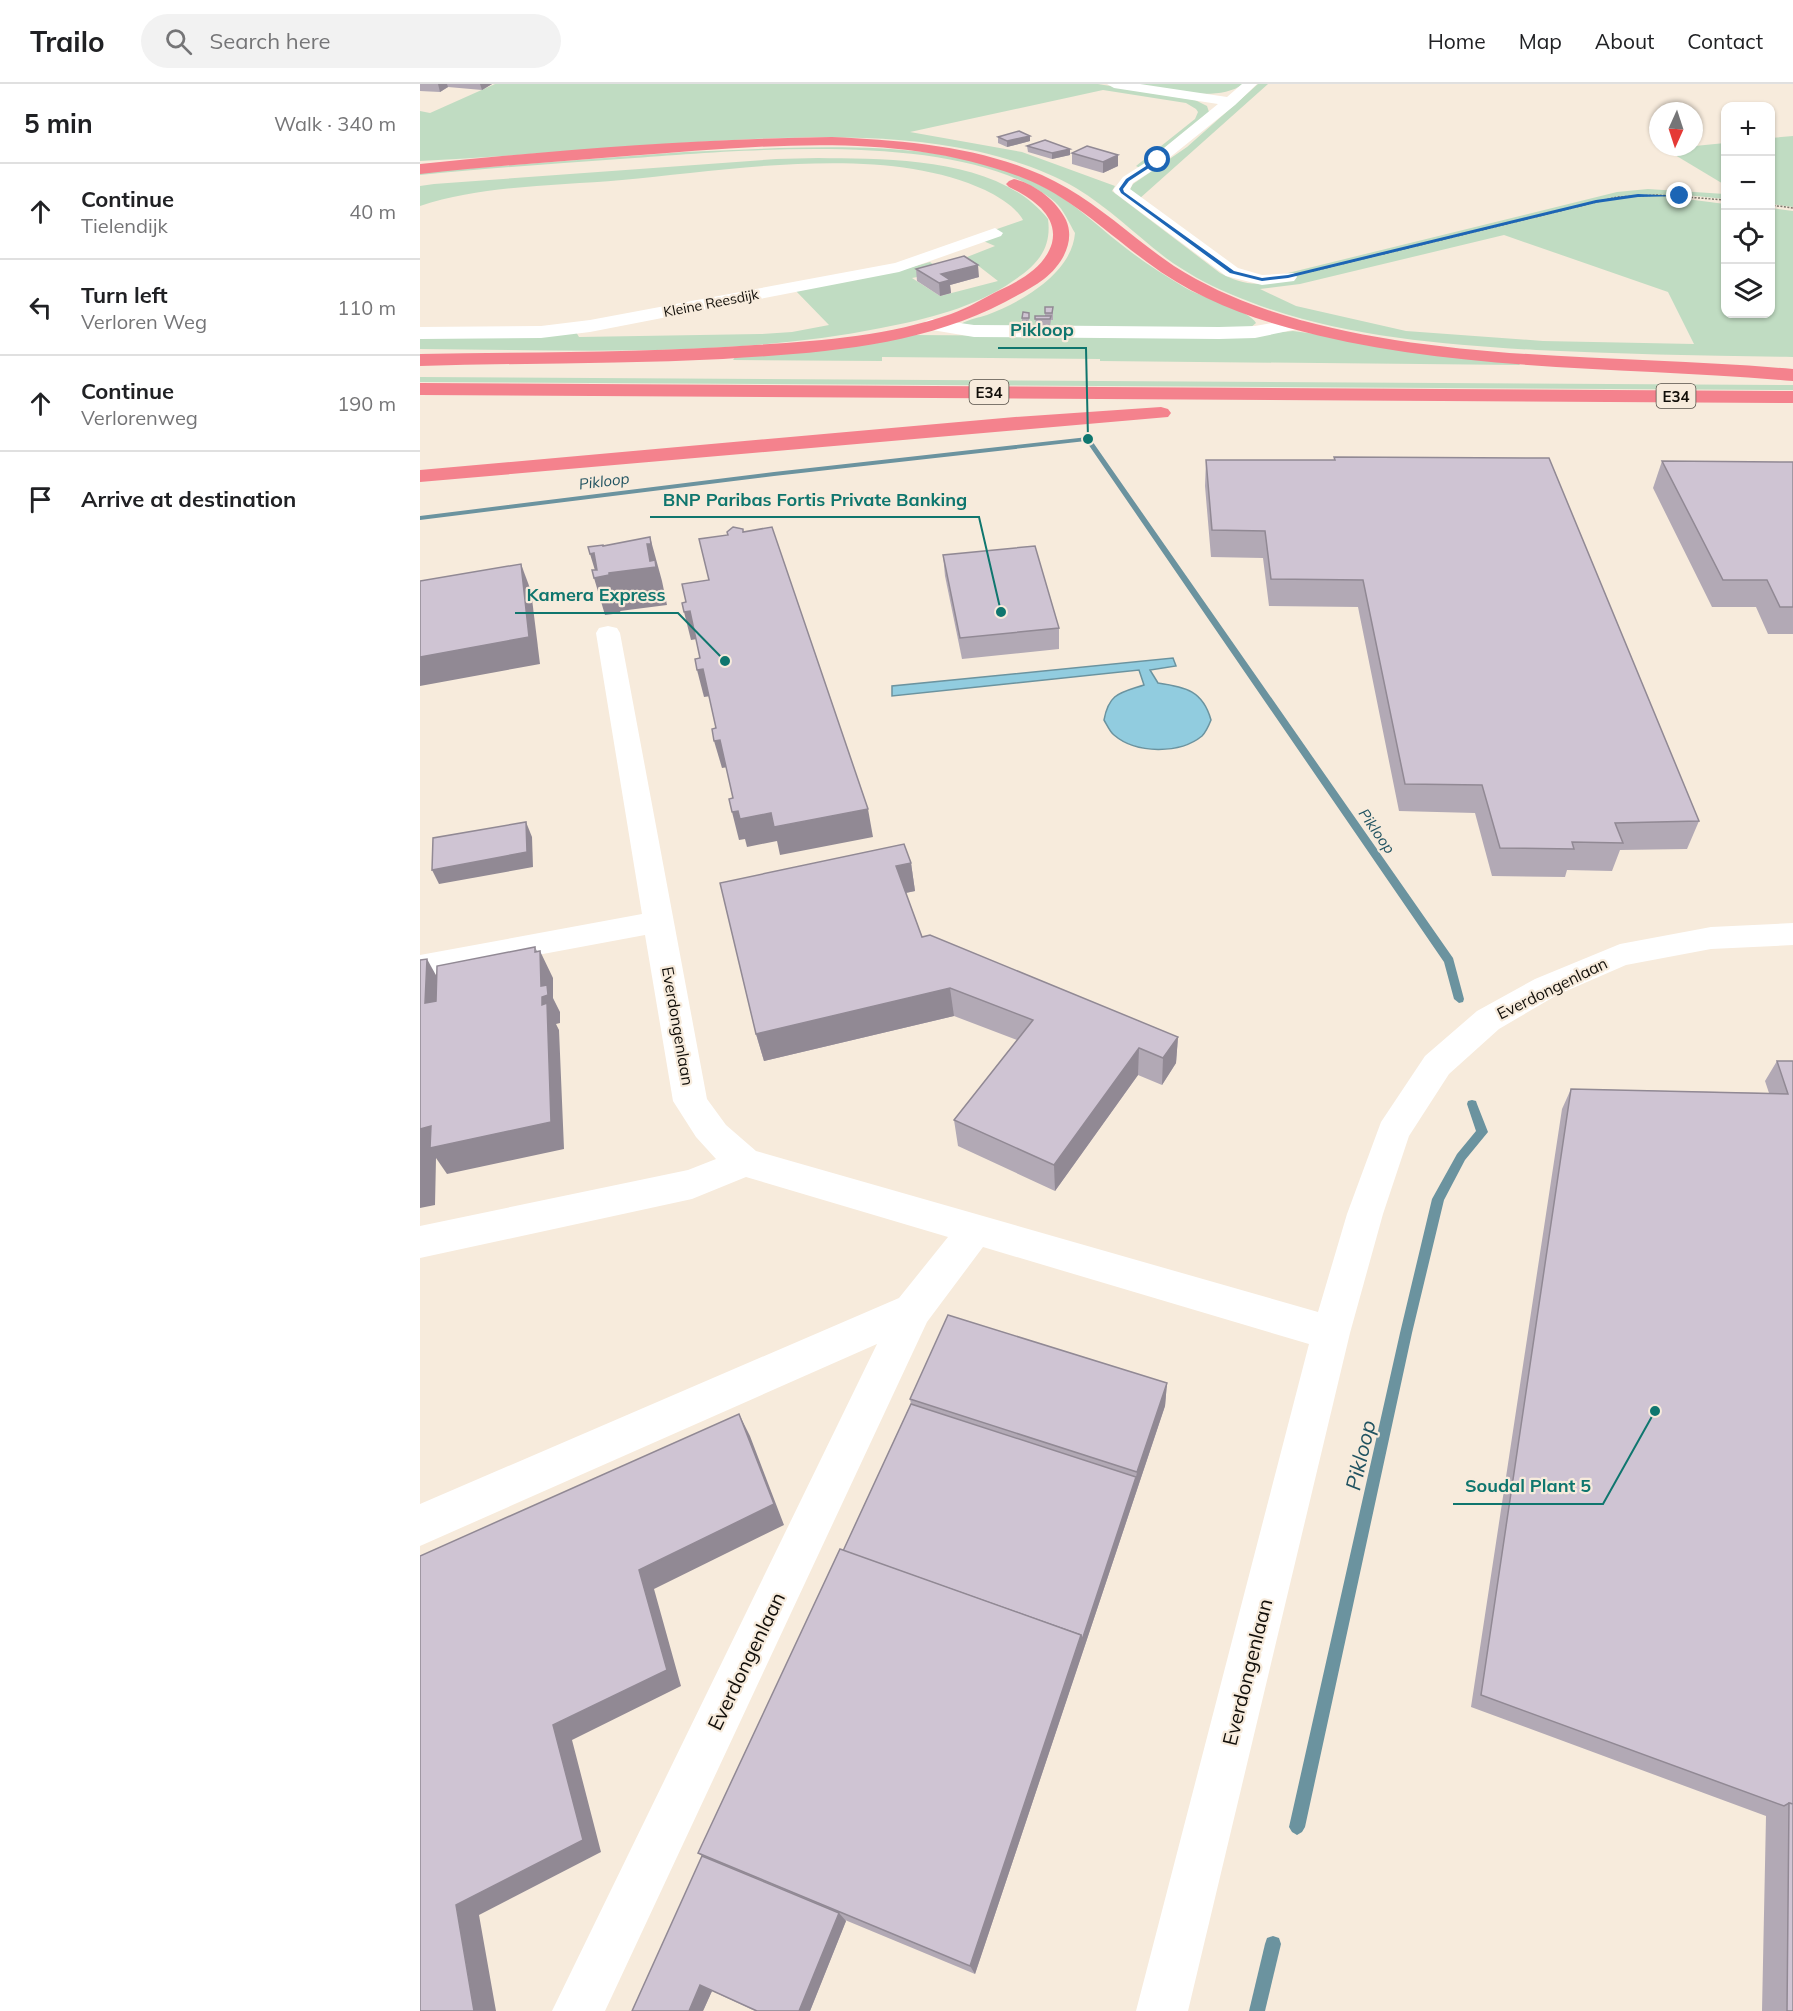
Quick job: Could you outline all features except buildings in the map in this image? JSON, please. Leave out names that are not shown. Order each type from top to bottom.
[{"type":"highway","points":[[420,180],[449,171],[698,146],[784,143],[875,145],[963,154],[1012,167],[1060,188],[1154,260],[1189,282],[1225,300],[1296,324],[1428,349],[1507,357],[1723,368],[1793,376]]},
{"type":"highway","points":[[420,167],[449,171],[730,156],[842,153],[919,159],[969,168],[1019,186],[1044,203],[1058,220],[1061,228],[1059,247],[1054,259],[1020,288],[958,317],[853,342],[700,355],[420,360]]},
{"type":"highway","points":[[420,370],[730,371]]},
{"type":"highway","name":"E34","points":[[1518,376],[1793,376]]},
{"type":"highway","name":"E34","points":[[420,389],[1793,397]]},
{"type":"highway","points":[[420,476],[1015,423],[1254,409],[1490,405],[1558,395]]},
{"type":"street","points":[[1114,84],[1230,102]]},
{"type":"street","points":[[1250,84],[1153,164],[1128,180],[1121,189],[1128,197],[1232,272],[1262,280],[1288,277]]},
{"type":"street","name":"Kleine Reesdijk","points":[[420,333],[541,332],[590,326],[899,267],[944,254],[995,233]]},
{"type":"street","points":[[932,325],[974,331],[1218,333],[1255,332],[1296,324]]},
{"type":"street","name":"Everdongenlaan","points":[[608,633],[690,1101],[706,1127],[724,1147],[745,1162],[1331,1333]]},
{"type":"street","points":[[420,966],[660,921]]},
{"type":"street","name":"Everdongenlaan","points":[[1162,2011],[1331,1333],[1365,1214],[1393,1132],[1437,1065],[1488,1020],[1546,987],[1620,955],[1711,938],[1793,934]]},
{"type":"street","points":[[420,1242],[692,1184],[745,1162]]},
{"type":"street","name":"Everdongenlaan","points":[[578,2011],[913,1310],[976,1229]]},
{"type":"street","name":"Everdongenlaan","points":[[420,1525],[913,1310]]},
{"type":"path","points":[[1288,277],[1617,197],[1657,195],[1721,200]]},
{"type":"path","points":[[1775,206],[1793,208]]},
{"type":"green space","points":[[495,84],[1098,84],[1195,100],[1207,106],[1209,112],[1140,168],[1136,166],[1195,119],[1198,112],[1196,109],[1186,103],[1103,90],[910,132],[1022,152],[1115,186],[1112,191],[1220,273],[1253,284],[1269,282],[1284,274],[1617,192],[1648,189],[1721,194],[1721,199],[1676,194],[1671,197],[1721,203],[1721,318],[1775,318],[1775,209],[1793,211],[1793,357],[1632,354],[1497,348],[1379,335],[1302,319],[1228,293],[1196,277],[1166,258],[1100,204],[1076,188],[1040,170],[1015,161],[946,145],[886,139],[794,138],[695,142],[420,161],[420,111],[430,113]],"holes":[[[1504,235],[1668,292],[1694,344],[1543,341],[1406,331],[1296,306],[1260,289],[1300,284]]]},
{"type":"green space","points":[[1131,84],[1243,84],[1232,90],[1204,94]]},
{"type":"green space","points":[[1258,84],[1268,84],[1139,199],[1129,191],[1133,184],[1187,147]]},
{"type":"green space","points":[[1793,136],[1793,207],[1775,205],[1775,138]]},
{"type":"green space","points":[[1721,143],[1721,183],[1677,156],[1703,156],[1703,145]]},
{"type":"green space","points":[[849,147],[921,152],[990,165],[1023,177],[1065,199],[1118,242],[1169,278],[1191,291],[1245,314],[1256,323],[1250,328],[989,328],[961,324],[1001,309],[1043,284],[1065,261],[1072,247],[1075,233],[1055,202],[1015,178],[965,163],[908,153],[846,149],[783,149],[667,155],[420,175],[420,172],[684,152],[779,148]]},
{"type":"green space","points":[[776,159],[910,161],[973,173],[1001,183],[1027,199],[1048,219],[1049,230],[1045,248],[1036,262],[1022,275],[998,290],[966,305],[916,321],[824,338],[767,344],[652,350],[420,349],[420,335],[576,332],[579,337],[792,332],[829,325],[795,290],[894,272],[930,262],[943,272],[912,278],[940,296],[998,281],[967,257],[995,246],[974,237],[1023,220],[1020,215],[1007,203],[985,190],[945,176],[901,167],[854,164],[758,166],[494,190],[420,206],[420,186],[434,184]]},
{"type":"green space","points":[[1293,331],[1517,361],[1520,365],[882,357],[882,361],[733,360],[736,356],[912,335],[1232,337]]},
{"type":"green space","points":[[420,377],[1793,385],[1793,390],[420,382]]},
{"type":"water","points":[[1173,658],[1176,666],[1150,670],[1158,683],[1177,686],[1192,692],[1208,710],[1211,720],[1202,736],[1193,742],[1170,749],[1134,746],[1113,734],[1104,720],[1109,704],[1117,695],[1144,685],[1139,670],[892,696],[892,686]]},
{"type":"waterway","name":"Pikloop","points":[[420,518],[774,474],[1088,439],[1449,961],[1459,999]]},
{"type":"waterway","name":"Pikloop","points":[[1297,1827],[1406,1333],[1438,1199],[1461,1157],[1482,1132],[1472,1104]]},
{"type":"waterway","name":"Pikloop","points":[[1257,2011],[1273,1944]]},
{"type":"place","name":"Pikloop","points":[[1088,439]]},
{"type":"place","name":"BNP Paribas Fortis Private Banking","points":[[1001,612]]},
{"type":"place","name":"Kamera Express","points":[[725,661]]},
{"type":"place","name":"Soudal Plant 5","points":[[1655,1411]]},
{"type":"route","points":[[1158,160],[1128,180],[1123,185],[1122,192],[1232,272],[1250,279],[1262,280],[1288,277],[1596,201],[1638,195],[1680,196]]}]
